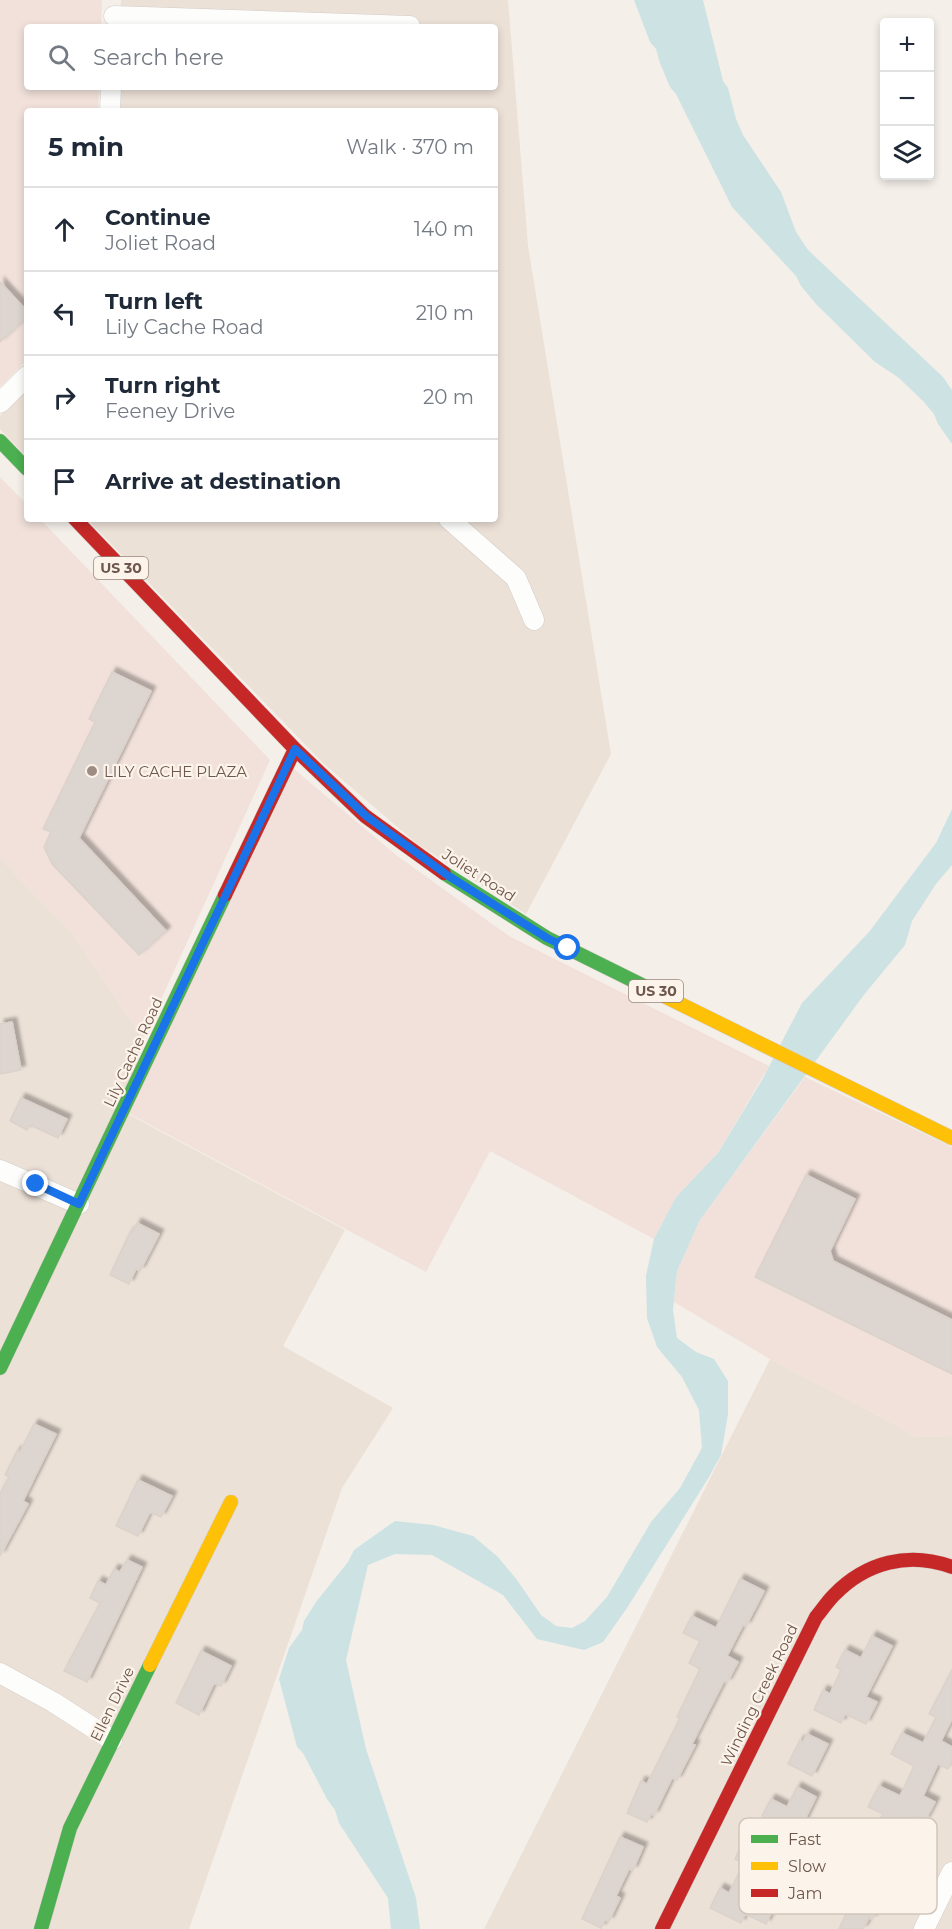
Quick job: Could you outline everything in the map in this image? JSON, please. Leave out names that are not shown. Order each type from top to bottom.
[{"type":"street","points":[[114,14],[361,24]]},
{"type":"street","points":[[110,108],[111,90]]},
{"type":"street","points":[[0,403],[24,379]]},
{"type":"street","points":[[0,441],[24,466]]},
{"type":"street","name":"Joliet Road","points":[[78,522],[295,749],[366,816],[447,875],[547,938],[952,1138]]},
{"type":"street","points":[[453,522],[516,578],[534,620]]},
{"type":"street","name":"Lily Cache Road","points":[[0,1368],[295,749]]},
{"type":"street","points":[[0,1170],[79,1204]]},
{"type":"street","name":"Ellen Drive","points":[[41,1929],[70,1828],[231,1502]]},
{"type":"street","name":"Winding Creek Road","points":[[662,1929],[816,1617],[837,1592],[861,1574],[886,1562],[913,1558],[942,1562],[952,1567]]},
{"type":"street","points":[[0,1673],[53,1702],[112,1740]]},
{"type":"street","points":[[937,1903],[952,1872]]},
{"type":"street","points":[[924,1929],[931,1914]]},
{"type":"shaded area","points":[[0,0],[102,0],[101,24],[24,24],[24,90],[99,90],[98,108],[24,108],[24,363],[0,387]]},
{"type":"shaded area","points":[[121,0],[508,0],[528,246],[611,754],[526,914],[416,843],[323,763],[90,522],[498,522],[498,108],[116,108],[117,90],[498,90],[498,24],[120,24]]},
{"type":"shaded area","points":[[634,0],[703,0],[723,81],[728,88],[736,119],[743,135],[781,192],[796,232],[808,250],[943,377],[952,390],[952,444],[934,414],[923,401],[899,378],[875,362],[816,304],[796,276],[732,207],[676,94],[670,87]]},
{"type":"shaded area","points":[[24,393],[24,454],[0,429],[0,416]]},
{"type":"shaded area","points":[[0,477],[24,502],[24,522],[43,522],[270,760],[143,1039],[74,936],[0,858]]},
{"type":"shaded area","points":[[294,769],[396,855],[509,936],[769,1066],[718,1153],[676,1197],[654,1239],[490,1151],[426,1272],[128,1113]]},
{"type":"shaded area","points":[[952,809],[952,865],[936,884],[912,921],[905,945],[863,996],[700,1220],[677,1271],[673,1310],[677,1338],[696,1352],[714,1359],[728,1381],[728,1414],[721,1455],[627,1608],[603,1642],[584,1650],[537,1639],[503,1595],[432,1555],[395,1554],[368,1565],[346,1660],[366,1749],[416,1898],[420,1929],[391,1929],[388,1898],[339,1823],[335,1810],[303,1753],[297,1747],[279,1679],[289,1648],[302,1630],[304,1621],[316,1602],[348,1562],[354,1550],[395,1521],[433,1525],[473,1536],[498,1557],[541,1615],[556,1626],[572,1628],[585,1621],[607,1597],[651,1522],[680,1488],[702,1448],[699,1410],[682,1377],[657,1347],[647,1318],[646,1276],[654,1239],[676,1197],[718,1153],[762,1080],[802,1003],[869,932],[936,843]]},
{"type":"shaded area","points":[[0,858],[74,936],[143,1039],[128,1114],[345,1230],[283,1346],[393,1408],[342,1488],[189,1929],[0,1929]]},
{"type":"shaded area","points":[[805,1077],[952,1147],[952,1436],[916,1437],[770,1359],[674,1302],[677,1271],[700,1220]]},
{"type":"shaded area","points":[[770,1359],[916,1437],[952,1436],[952,1929],[484,1929]]},
{"type":"building","points":[[0,282],[24,308],[24,320],[0,342]]},
{"type":"building","name":"LILY CACHE PLAZA","points":[[112,672],[151,691],[79,838],[166,931],[139,955],[52,864],[44,847],[51,832],[43,829],[95,722],[89,719]]},
{"type":"building","points":[[12,1022],[21,1070],[0,1074],[0,1024]]},
{"type":"building","points":[[21,1098],[67,1119],[58,1138],[30,1125],[27,1130],[10,1121]]},
{"type":"building","points":[[806,1175],[855,1199],[830,1251],[833,1261],[952,1320],[952,1374],[755,1277]]},
{"type":"building","points":[[137,1223],[159,1234],[140,1271],[136,1269],[129,1284],[110,1275],[130,1232],[132,1233]]},
{"type":"building","points":[[34,1424],[56,1434],[23,1501],[28,1504],[0,1556],[0,1493],[9,1477],[5,1475]]},
{"type":"building","points":[[138,1480],[172,1496],[161,1517],[150,1512],[138,1536],[116,1526]]},
{"type":"building","points":[[127,1560],[142,1567],[87,1682],[64,1671],[100,1603],[90,1598],[98,1581],[106,1585],[114,1569],[120,1572]]},
{"type":"building","points":[[740,1579],[764,1591],[727,1656],[738,1662],[727,1683],[724,1681],[692,1744],[695,1745],[677,1780],[672,1778],[654,1815],[651,1814],[647,1822],[627,1813],[641,1781],[647,1784],[680,1718],[677,1717],[700,1669],[689,1663],[700,1641],[683,1633],[692,1616],[716,1628]]},
{"type":"building","points":[[872,1636],[892,1646],[866,1697],[877,1702],[866,1724],[845,1714],[841,1723],[814,1710],[823,1690],[830,1694],[841,1670],[836,1667],[845,1650],[861,1658]]},
{"type":"building","points":[[201,1651],[231,1666],[221,1686],[214,1683],[199,1715],[176,1703]]},
{"type":"building","points":[[952,1670],[952,1719],[941,1741],[952,1747],[952,1761],[948,1769],[938,1764],[923,1796],[935,1802],[927,1818],[915,1816],[914,1818],[881,1818],[883,1814],[868,1807],[879,1786],[900,1796],[914,1766],[891,1754],[902,1733],[923,1743],[936,1717],[929,1714]]},
{"type":"building","points":[[807,1734],[828,1744],[812,1776],[788,1764],[800,1740],[803,1742]]},
{"type":"building","points":[[797,1787],[816,1797],[806,1818],[765,1818],[762,1816],[771,1799],[787,1807]]},
{"type":"building","points":[[620,1837],[643,1847],[633,1870],[629,1869],[616,1896],[620,1898],[609,1921],[605,1920],[601,1928],[582,1919]]},
{"type":"building","points":[[739,1873],[739,1914],[745,1914],[741,1923],[710,1908],[720,1888],[729,1893]]},
{"type":"building","points":[[745,1914],[771,1914],[766,1924]]},
{"type":"building","points":[[846,1914],[874,1914],[872,1919],[869,1918],[863,1929],[839,1929]]},
{"type":"traffic: fast","points":[[0,441],[24,466]]},
{"type":"traffic: fast","points":[[444,873],[547,938],[660,994]]},
{"type":"traffic: fast","points":[[0,1368],[225,895]]},
{"type":"traffic: fast","points":[[41,1929],[70,1828],[150,1665]]},
{"type":"traffic: slow","points":[[660,994],[952,1138]]},
{"type":"traffic: slow","points":[[150,1665],[231,1502]]},
{"type":"traffic: jam","points":[[78,522],[295,749],[365,816],[444,873]]},
{"type":"traffic: jam","points":[[225,895],[295,749]]},
{"type":"traffic: jam","points":[[662,1929],[816,1617],[827,1603],[846,1584],[874,1567],[904,1560],[936,1562],[952,1567]]},
{"type":"place","name":"LILY CACHE PLAZA","points":[[92,771]]},
{"type":"route","points":[[36,1184],[79,1204],[295,749],[366,816],[447,875],[547,938],[568,948]]}]
